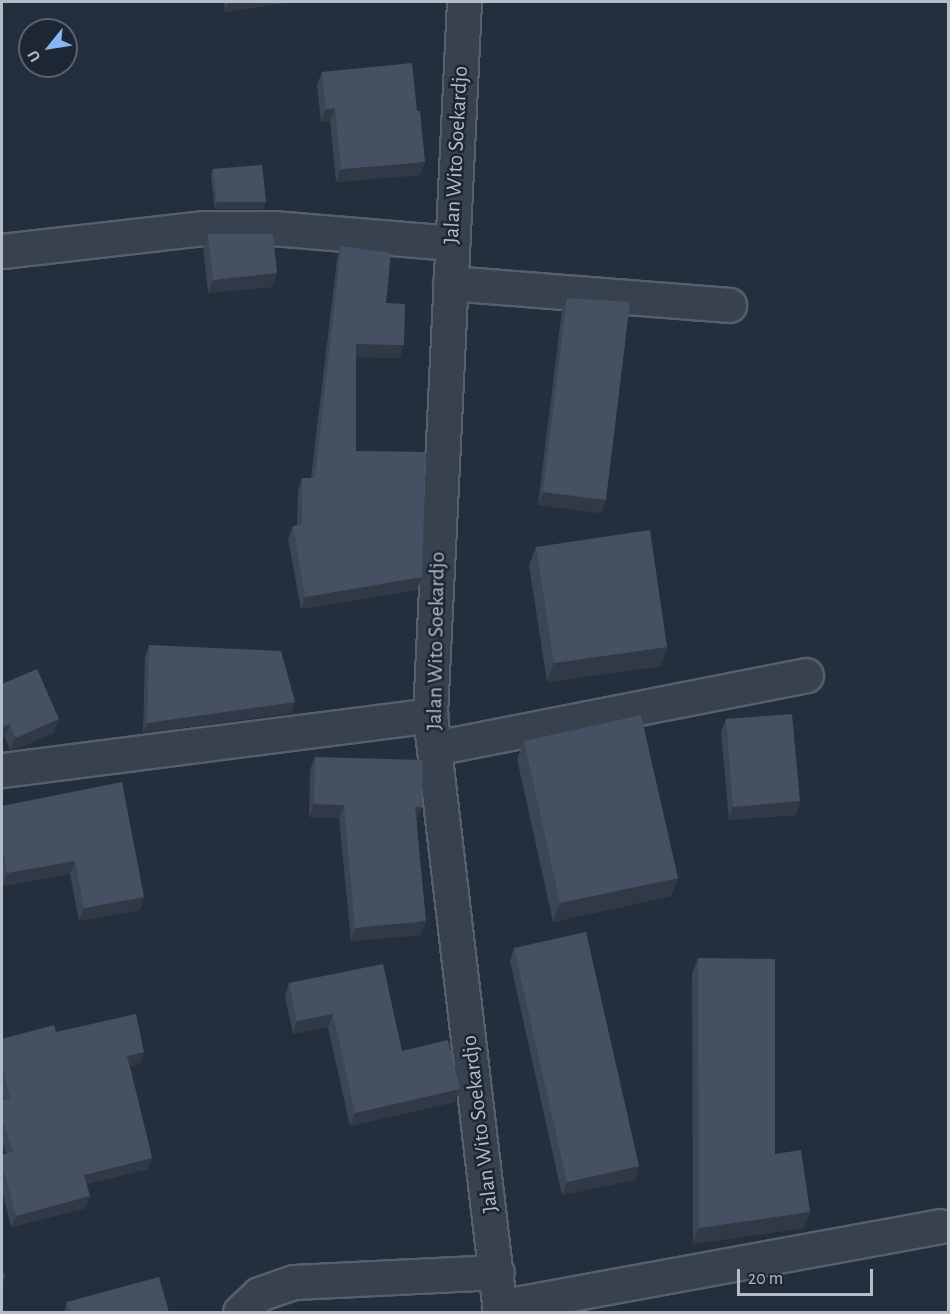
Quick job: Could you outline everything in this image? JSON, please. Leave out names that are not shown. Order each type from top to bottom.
[{"type":"street","name":"Jalan Wito Soekardjo","points":[[464,2],[430,715],[500,1310]]},
{"type":"street","points":[[2,251],[205,228],[273,228],[452,243]]},
{"type":"street","points":[[450,283],[729,305]]},
{"type":"street","points":[[435,748],[806,675]]},
{"type":"street","points":[[2,770],[430,715]]},
{"type":"street","points":[[500,1310],[940,1226]]},
{"type":"street","points":[[240,1312],[259,1294],[294,1282],[497,1272]]},
{"type":"building","points":[[412,63],[425,162],[341,169],[335,108],[326,109],[322,72]]},
{"type":"building","points":[[262,165],[266,202],[217,202],[213,169]]},
{"type":"building","points":[[208,234],[273,234],[277,273],[213,280]]},
{"type":"building","points":[[341,246],[391,253],[386,303],[405,304],[404,345],[356,344],[356,451],[426,452],[422,577],[305,597],[293,526],[302,525],[302,478],[315,478]]},
{"type":"building","points":[[567,298],[630,302],[606,500],[543,492]]},
{"type":"building","points":[[650,530],[667,647],[554,663],[536,547]]},
{"type":"building","points":[[149,645],[281,651],[295,702],[147,723]]},
{"type":"building","points":[[37,669],[59,719],[15,737],[10,724],[2,727],[2,684]]},
{"type":"building","points":[[792,714],[800,801],[733,807],[726,719]]},
{"type":"building","points":[[641,715],[678,878],[560,903],[524,741]]},
{"type":"building","points":[[315,757],[423,760],[422,807],[415,807],[426,921],[355,928],[344,805],[314,804]]},
{"type":"building","points":[[122,782],[144,897],[84,908],[75,861],[7,873],[2,843],[2,806]]},
{"type":"building","points":[[586,932],[639,1166],[567,1182],[514,948]]},
{"type":"building","points":[[698,958],[775,959],[775,1154],[801,1150],[810,1212],[699,1228]]},
{"type":"building","points":[[383,964],[402,1051],[448,1040],[460,1089],[355,1113],[333,1014],[297,1021],[289,983]]},
{"type":"building","points":[[136,1014],[144,1052],[127,1056],[152,1158],[84,1175],[90,1196],[16,1216],[2,1164],[2,1155],[13,1152],[2,1117],[2,1101],[10,1098],[2,1063],[2,1039],[54,1025],[56,1032]]},
{"type":"building","points":[[159,1277],[169,1312],[70,1312],[67,1302]]}]
